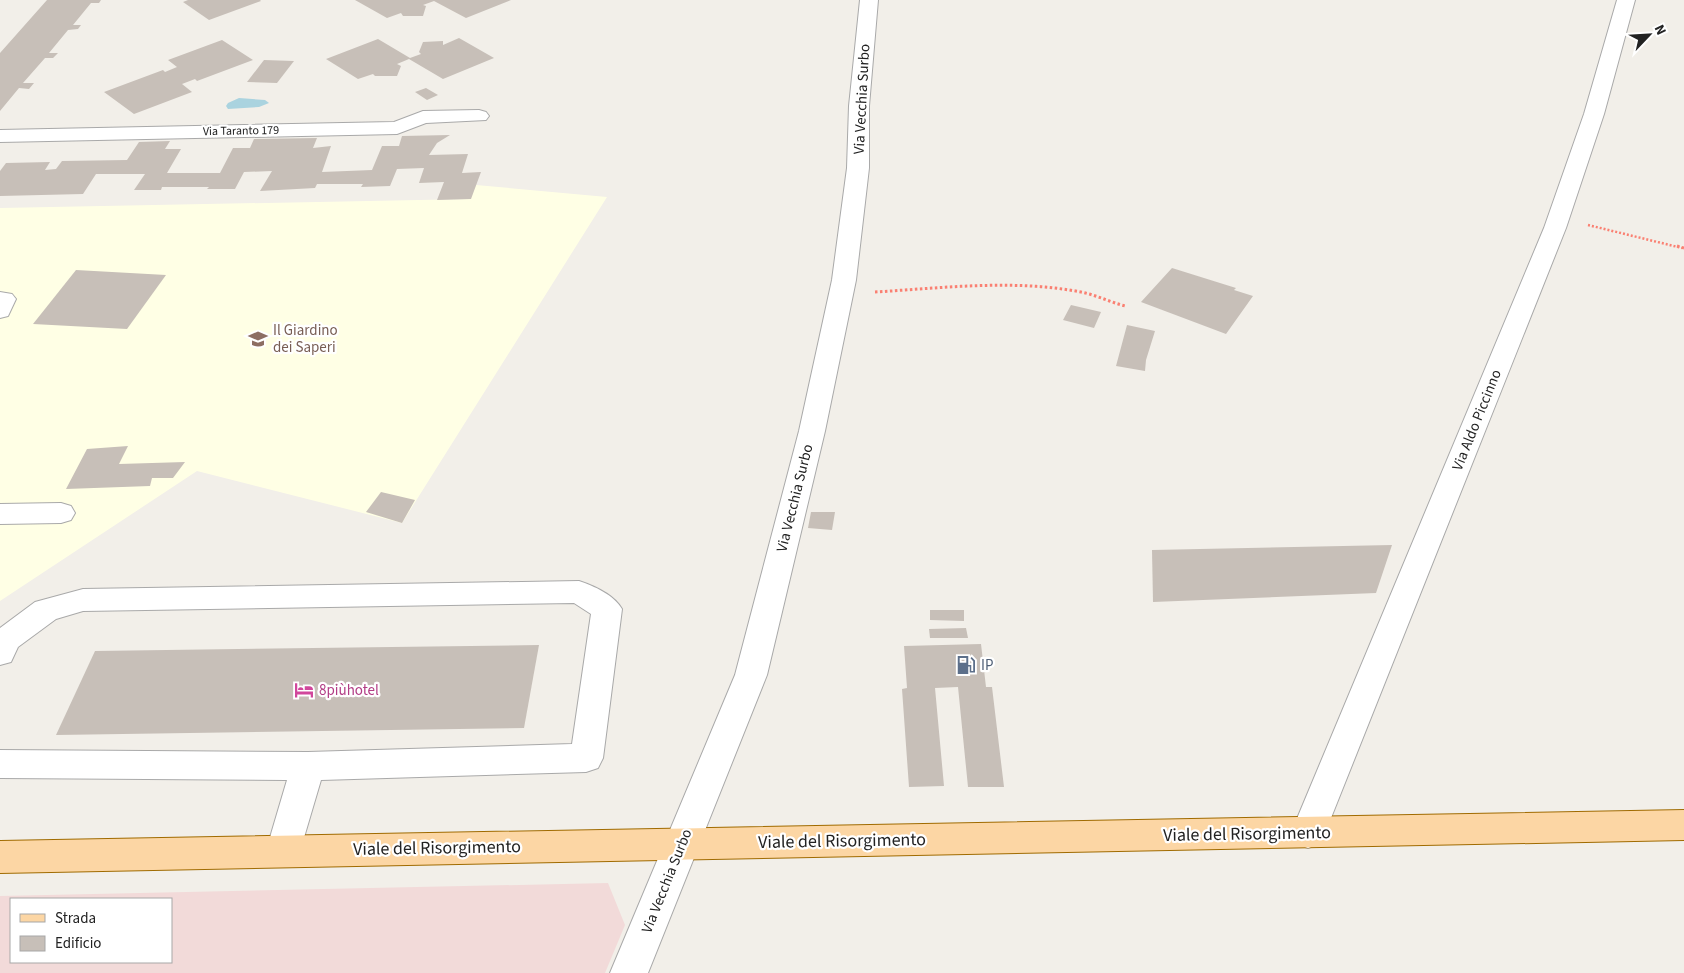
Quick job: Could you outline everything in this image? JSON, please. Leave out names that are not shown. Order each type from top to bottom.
[{"type":"main road","name":"Viale del Risorgimento","points":[[0,857],[1684,825]]},
{"type":"street","name":"Via Vecchia Surbo","points":[[629,973],[751,675],[812,431],[842,293],[858,168],[859,106],[869,0]]},
{"type":"street","name":"Via Aldo Piccinno","points":[[1308,833],[1558,217],[1594,114],[1626,0]]},
{"type":"street","name":"Via Taranto 179","points":[[0,136],[397,128],[423,118],[480,116]]},
{"type":"street","points":[[0,299],[4,299],[0,310]]},
{"type":"street","points":[[0,514],[61,513]]},
{"type":"street","points":[[0,653],[7,640],[46,610],[83,600],[579,592],[607,609],[586,758],[308,766],[0,764]]},
{"type":"street","points":[[282,851],[308,766]]},
{"type":"path","points":[[1558,217],[1684,248]]},
{"type":"path","points":[[842,293],[990,286],[1045,288],[1082,293],[1125,306]]},
{"type":"shaded area","name":"Il Giardino dei Saperi","points":[[476,185],[607,197],[402,523],[197,471],[0,601],[0,208],[470,199]]},
{"type":"shaded area","points":[[608,883],[625,925],[605,973],[0,973],[0,896]]},
{"type":"water","points":[[239,98],[265,100],[269,103],[259,107],[228,109],[226,106],[228,103]]},
{"type":"building","points":[[47,0],[101,0],[99,3],[91,3],[73,25],[81,25],[78,29],[68,30],[49,53],[58,53],[53,58],[45,58],[23,83],[34,83],[29,89],[19,88],[0,111],[0,53]]},
{"type":"building","points":[[188,0],[261,1],[209,20],[183,2]]},
{"type":"building","points":[[355,0],[511,0],[466,18],[434,1],[423,5],[426,6],[423,16],[403,16],[401,13],[387,18]]},
{"type":"building","points":[[459,38],[494,58],[443,79],[409,59],[397,64],[401,66],[397,76],[375,76],[373,74],[358,79],[326,59],[378,39],[410,58],[421,54],[419,52],[423,42],[443,41],[443,45]]},
{"type":"building","points":[[222,40],[253,60],[197,81],[195,79],[182,84],[192,92],[134,114],[104,92],[163,70],[165,72],[177,67],[168,60]]},
{"type":"building","points":[[264,60],[294,61],[277,83],[247,82]]},
{"type":"building","points":[[426,88],[438,95],[427,100],[415,92]]},
{"type":"building","points":[[450,135],[437,143],[429,155],[468,154],[462,173],[481,172],[471,199],[437,200],[444,182],[419,183],[424,168],[397,169],[390,186],[361,187],[363,184],[317,184],[315,188],[260,191],[272,171],[244,172],[235,189],[162,187],[161,190],[134,190],[145,174],[96,174],[83,194],[0,196],[0,171],[6,163],[50,162],[45,170],[56,169],[62,161],[127,160],[139,142],[170,141],[165,149],[181,149],[167,173],[220,173],[233,148],[250,148],[254,139],[317,138],[313,148],[331,146],[322,172],[372,170],[382,146],[399,146],[402,136]]},
{"type":"building","points":[[1172,268],[1236,288],[1234,290],[1253,296],[1226,334],[1141,302]]},
{"type":"building","points":[[76,270],[166,275],[127,329],[33,324]]},
{"type":"building","points":[[1071,305],[1101,312],[1094,328],[1063,320]]},
{"type":"building","points":[[1127,325],[1155,331],[1146,360],[1145,371],[1116,366]]},
{"type":"building","points":[[128,446],[119,464],[185,462],[173,478],[152,478],[150,486],[66,489],[87,449]]},
{"type":"building","points":[[381,492],[415,500],[402,523],[366,512]]},
{"type":"building","points":[[811,512],[835,512],[832,530],[808,528]]},
{"type":"building","points":[[1392,545],[1376,593],[1153,602],[1152,550]]},
{"type":"building","points":[[930,610],[964,610],[964,621],[930,620]]},
{"type":"building","points":[[966,628],[968,638],[930,638],[929,629]]},
{"type":"building","points":[[981,644],[986,687],[992,687],[1004,787],[968,787],[958,687],[935,688],[944,786],[909,787],[902,689],[907,688],[904,646]]},
{"type":"building","name":"8piùhotel","points":[[539,645],[524,728],[56,735],[95,651]]},
{"type":"place","name":"Il Giardino dei Saperi","points":[[258,339]]},
{"type":"place","name":"IP","points":[[966,665]]},
{"type":"place","name":"8piùhotel","points":[[304,690]]}]
